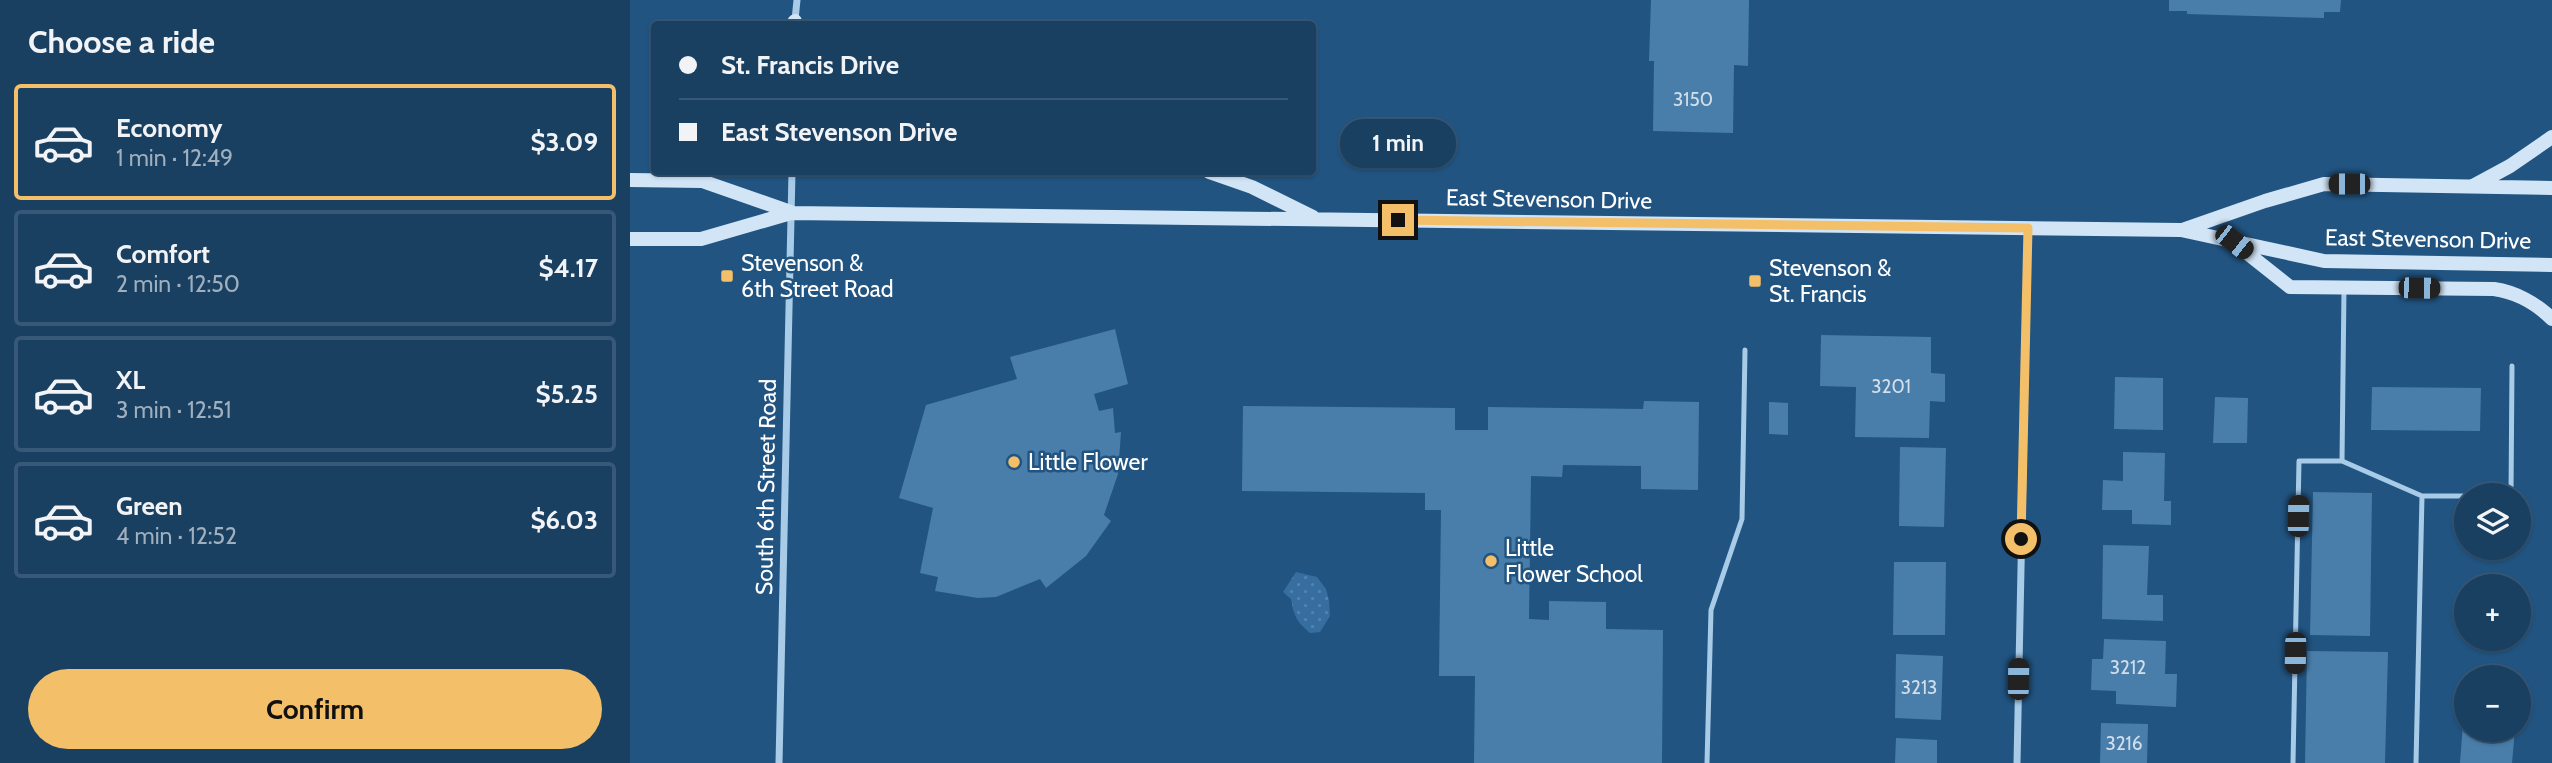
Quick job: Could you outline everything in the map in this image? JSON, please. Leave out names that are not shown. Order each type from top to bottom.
[{"type":"main road","points":[[2472,186],[2510,166],[2552,137]]},
{"type":"main road","points":[[631,180],[652,175]]},
{"type":"main road","points":[[1218,175],[1252,187],[1318,219]]},
{"type":"main road","name":"East Stevenson Drive","points":[[631,180],[702,181],[791,212]]},
{"type":"main road","name":"East Stevenson Drive","points":[[2181,230],[2264,201],[2324,184],[2552,188]]},
{"type":"main road","name":"East Stevenson Drive","points":[[630,239],[701,239],[791,212],[2181,230],[2324,261],[2552,265]]},
{"type":"main road","points":[[2234,242],[2290,287],[2508,291],[2523,298],[2552,319]]},
{"type":"street","points":[[795,21],[797,0]]},
{"type":"street","name":"South 6th Street Road","points":[[779,763],[792,175]]},
{"type":"street","points":[[2017,763],[2028,228]]},
{"type":"lane","points":[[2342,461],[2344,288]]},
{"type":"lane","points":[[1707,763],[1711,610],[1742,519],[1745,350]]},
{"type":"lane","points":[[2511,483],[2512,366]]},
{"type":"lane","points":[[2293,763],[2300,461],[2342,461],[2423,496],[2454,496]]},
{"type":"lane","points":[[2416,763],[2423,496]]},
{"type":"shaded area","points":[[1296,572],[1317,577],[1326,589],[1330,616],[1320,632],[1310,633],[1302,625],[1295,614],[1291,599],[1283,592]]},
{"type":"building","points":[[1651,0],[1749,0],[1748,66],[1734,65],[1733,133],[1653,131],[1654,61],[1649,61]]},
{"type":"building","points":[[2169,0],[2341,0],[2340,12],[2324,12],[2324,18],[2187,14],[2187,11],[2169,11]]},
{"type":"building","name":"Little Flower","points":[[1115,329],[1128,384],[1094,394],[1099,411],[1113,408],[1115,433],[1121,432],[1118,474],[1104,515],[1111,521],[1086,556],[1046,588],[1040,579],[996,597],[978,598],[935,591],[938,577],[920,573],[933,508],[899,498],[926,405],[1017,379],[1010,357]]},
{"type":"building","points":[[1821,335],[1931,337],[1931,373],[1945,374],[1945,402],[1930,401],[1929,438],[1855,437],[1856,387],[1820,386]]},
{"type":"building","points":[[2115,377],[2163,378],[2163,430],[2114,429]]},
{"type":"building","points":[[2372,387],[2481,388],[2480,431],[2371,430]]},
{"type":"building","points":[[2215,397],[2248,398],[2247,443],[2213,443]]},
{"type":"building","points":[[1644,401],[1699,402],[1698,490],[1641,489],[1641,466],[1563,465],[1562,477],[1531,476],[1529,619],[1549,620],[1549,601],[1606,602],[1606,629],[1663,630],[1662,763],[1474,763],[1475,676],[1439,676],[1441,510],[1425,510],[1425,493],[1242,491],[1243,406],[1455,408],[1455,430],[1488,430],[1488,407],[1643,409]]},
{"type":"building","points":[[1769,402],[1788,403],[1788,435],[1769,434]]},
{"type":"building","points":[[1900,447],[1946,448],[1944,527],[1899,526]]},
{"type":"building","points":[[2123,452],[2165,453],[2164,501],[2171,501],[2171,525],[2132,524],[2132,510],[2102,510],[2103,480],[2123,481]]},
{"type":"building","points":[[2313,492],[2372,493],[2370,636],[2310,635]]},
{"type":"building","points":[[2103,545],[2149,546],[2147,595],[2163,595],[2163,621],[2102,619]]},
{"type":"building","points":[[1894,562],[1946,562],[1945,635],[1893,635]]},
{"type":"building","points":[[2104,639],[2166,641],[2165,674],[2177,674],[2176,707],[2116,704],[2116,691],[2091,690],[2092,659],[2103,659]]},
{"type":"building","points":[[2307,651],[2388,652],[2385,763],[2305,763]]},
{"type":"building","points":[[1896,654],[1943,656],[1941,720],[1895,718]]},
{"type":"building","points":[[2101,723],[2148,724],[2147,763],[2100,763]]},
{"type":"building","points":[[1896,738],[1937,740],[1937,763],[1895,763]]},
{"type":"building","points":[[2462,742],[2514,742],[2512,763],[2460,763]]},
{"type":"place","name":"Stevenson & 6th Street Road","points":[[727,276]]},
{"type":"place","name":"Stevenson & St. Francis","points":[[1755,281]]},
{"type":"place","name":"Little Flower","points":[[1014,462]]},
{"type":"place","name":"Little Flower School","points":[[1491,561]]},
{"type":"route","points":[[1398,220],[2028,228],[2021,539]]}]
